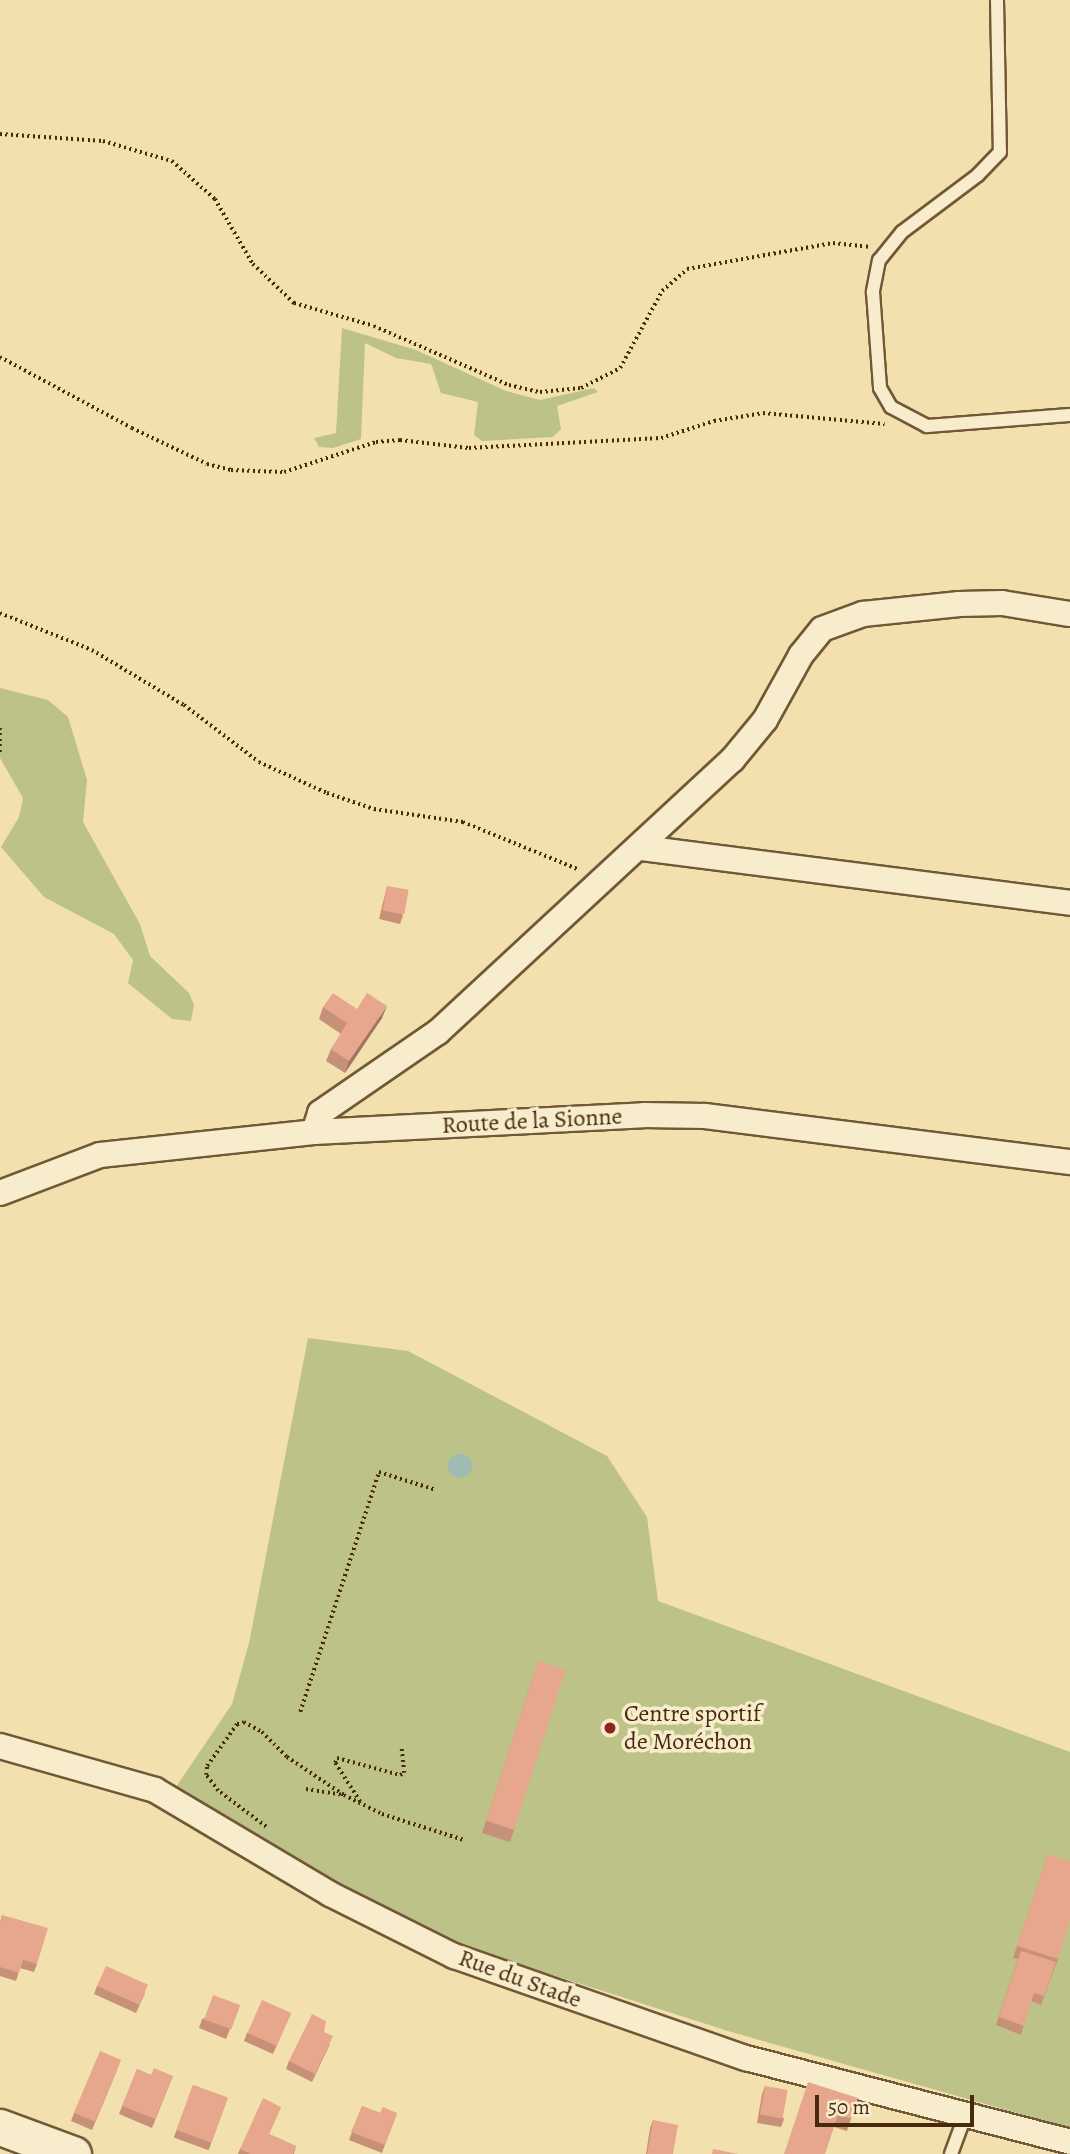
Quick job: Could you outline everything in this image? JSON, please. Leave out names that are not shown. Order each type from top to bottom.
[{"type":"street","points":[[314,1132],[320,1114],[431,1037],[642,848],[751,740],[806,647],[835,621],[882,611],[990,603],[1070,614]]},
{"type":"street","points":[[642,848],[1070,903]]},
{"type":"street","name":"Route de la Sionne","points":[[0,1193],[100,1155],[314,1132],[684,1115],[1070,1163]]},
{"type":"street","name":"Rue du Stade","points":[[0,1746],[155,1790],[330,1894],[454,1956],[746,2058],[1070,2142]]},
{"type":"street","points":[[0,2127],[73,2154]]},
{"type":"lane","points":[[997,0],[999,155],[902,232],[883,254],[874,278],[880,387],[891,407],[914,422],[943,427],[1070,415]]},
{"type":"lane","points":[[951,2154],[965,2116]]},
{"type":"path","points":[[0,134],[103,141],[172,161],[215,199],[253,264],[294,303],[374,326],[509,385],[540,392],[581,388],[620,368],[662,292],[687,269],[834,243],[855,243],[883,254]]},
{"type":"path","points":[[0,357],[132,428],[207,464],[231,470],[284,472],[376,442],[400,440],[469,448],[661,438],[714,421],[763,414],[899,426],[914,422]]},
{"type":"path","points":[[0,613],[92,650],[184,705],[259,762],[327,793],[374,809],[463,822],[605,880]]},
{"type":"path","points":[[0,728],[0,753]]},
{"type":"path","points":[[300,1712],[379,1472],[436,1490]]},
{"type":"path","points":[[272,1832],[218,1791],[206,1775],[207,1766],[237,1724],[244,1722],[262,1732],[287,1757],[361,1804],[464,1840]]},
{"type":"path","points":[[361,1804],[335,1763],[337,1758],[400,1775],[404,1773],[401,1746]]},
{"type":"path","points":[[306,1789],[344,1795]]},
{"type":"green space","points":[[342,328],[416,350],[506,391],[540,400],[594,388],[598,392],[557,406],[561,429],[553,437],[482,441],[474,435],[478,402],[441,393],[431,364],[396,358],[365,343],[361,439],[333,448],[319,447],[314,438],[336,433]]},
{"type":"green space","points":[[0,688],[48,700],[68,717],[87,780],[83,822],[140,924],[150,956],[189,993],[194,1005],[191,1021],[172,1019],[128,983],[133,960],[114,934],[44,897],[1,847],[19,817],[23,798],[0,758]]},
{"type":"green space","name":"Centre sportif de Moréchon","points":[[308,1338],[408,1351],[607,1456],[647,1517],[658,1601],[1070,1752],[1070,2128],[728,2031],[449,1942],[342,1890],[176,1787],[232,1704],[249,1643]]},
{"type":"water","points":[[460,1454],[469,1457],[472,1466],[469,1475],[460,1478],[451,1475],[448,1466],[451,1457]]},
{"type":"building","points":[[387,886],[409,890],[404,914],[383,911]]},
{"type":"building","points":[[333,993],[357,1009],[367,993],[387,1006],[349,1061],[331,1049],[347,1023],[323,1007]]},
{"type":"building","points":[[538,1661],[566,1670],[514,1830],[486,1821]]},
{"type":"building","points":[[1048,1854],[1070,1862],[1070,1920],[1058,1959],[1017,1946]]},
{"type":"building","points":[[2,1915],[48,1928],[37,1964],[23,1960],[19,1973],[0,1967]]},
{"type":"building","points":[[1021,1951],[1056,1962],[1044,1996],[1034,1993],[1024,2026],[999,2017]]},
{"type":"building","points":[[106,1966],[148,1985],[139,2005],[97,1986]]},
{"type":"building","points":[[213,1995],[240,2005],[231,2029],[204,2019]]},
{"type":"building","points":[[262,2000],[291,2013],[277,2046],[247,2033]]},
{"type":"building","points":[[312,2014],[326,2021],[324,2032],[333,2036],[315,2074],[289,2061]]},
{"type":"building","points":[[100,2051],[121,2060],[95,2122],[74,2113]]},
{"type":"building","points":[[154,2068],[173,2076],[155,2119],[122,2106],[137,2069],[151,2075]]},
{"type":"building","points":[[808,2082],[858,2098],[851,2119],[838,2115],[825,2154],[784,2154]]},
{"type":"building","points":[[193,2085],[228,2098],[211,2143],[177,2130]]},
{"type":"building","points":[[765,2086],[788,2090],[783,2119],[760,2115]]},
{"type":"building","points":[[263,2098],[281,2107],[269,2134],[296,2146],[293,2154],[250,2154],[240,2149]]},
{"type":"building","points":[[362,2106],[380,2113],[383,2107],[397,2113],[385,2145],[351,2132]]},
{"type":"building","points":[[653,2120],[678,2125],[673,2154],[647,2154]]},
{"type":"building","points":[[713,2149],[738,2154],[712,2154]]},
{"type":"place","name":"Centre sportif de Moréchon","points":[[610,1728]]}]
